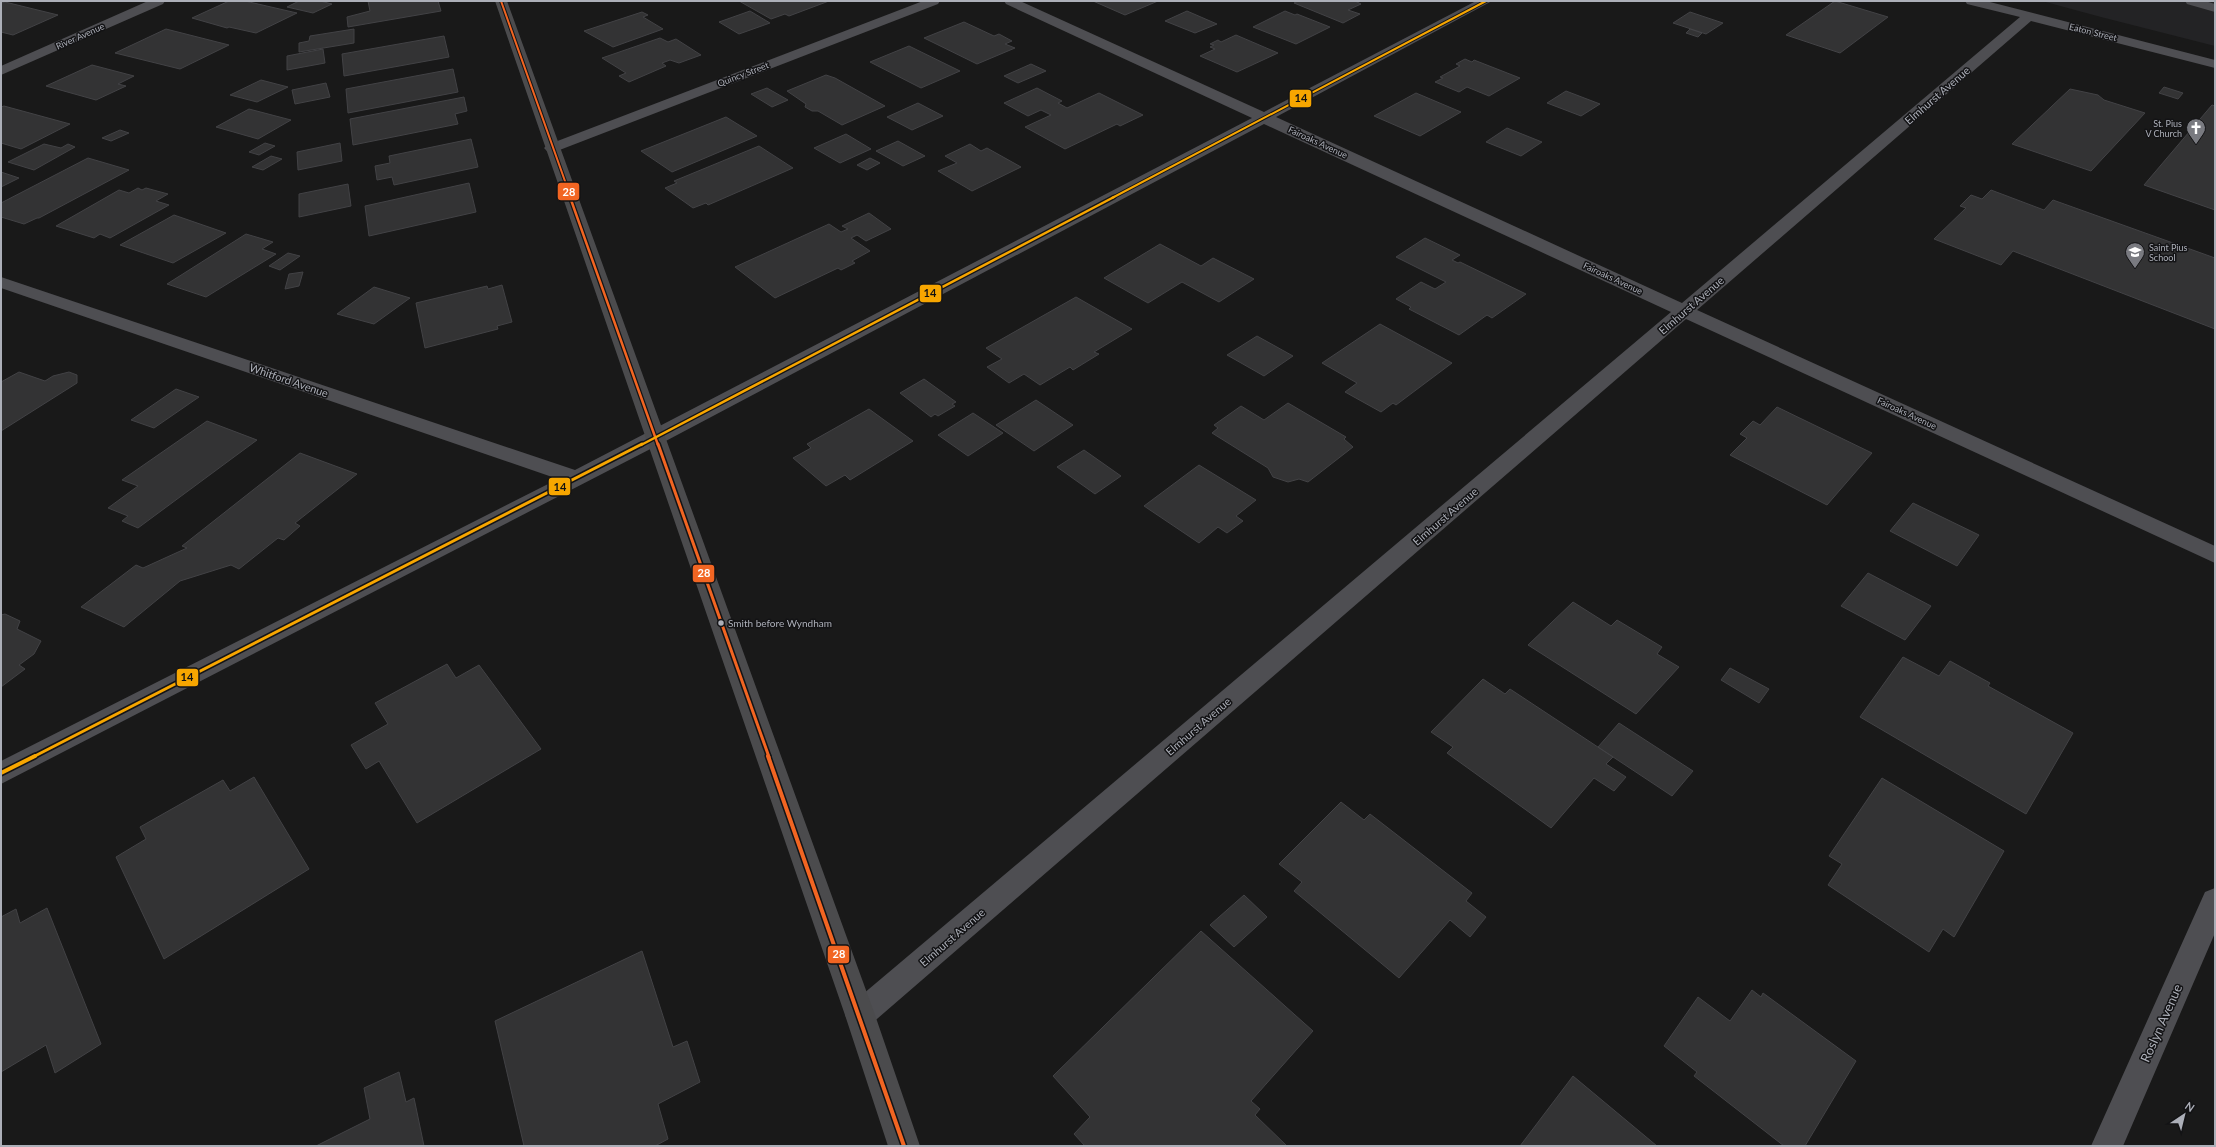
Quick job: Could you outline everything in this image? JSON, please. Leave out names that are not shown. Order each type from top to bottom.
[{"type":"main road","points":[[500,1],[860,1016],[904,1146]]},
{"type":"street","name":"River Avenue","points":[[1,71],[159,1]]},
{"type":"street","name":"Quincy Street","points":[[552,148],[934,1]]},
{"type":"street","name":"Fairoaks Avenue","points":[[1010,1],[2215,555]]},
{"type":"street","points":[[1,773],[655,438],[1486,1]]},
{"type":"street","name":"Eaton Street","points":[[1971,1],[2215,64]]},
{"type":"street","points":[[2190,1],[2215,8]]},
{"type":"street","name":"Elmhurst Avenue","points":[[860,1016],[2029,16]]},
{"type":"street","name":"Whitford Avenue","points":[[1,282],[577,478]]},
{"type":"street","name":"Roslyn Avenue","points":[[2107,1146],[2215,901]]},
{"type":"shaded area","points":[[2042,1],[2215,1],[2215,46],[2101,17]]},
{"type":"building","points":[[229,1],[245,1],[297,13],[256,33],[229,27],[227,28],[192,18]]},
{"type":"building","points":[[299,1],[320,1],[332,4],[313,13],[287,7]]},
{"type":"building","points":[[368,1],[438,1],[441,11],[348,27],[347,17],[370,11]]},
{"type":"building","points":[[739,1],[829,1],[789,16],[785,14],[771,19]]},
{"type":"building","points":[[1093,1],[1158,1],[1125,15]]},
{"type":"building","points":[[1298,1],[1355,1],[1361,4],[1348,10],[1360,14],[1343,23],[1294,3]]},
{"type":"building","points":[[1835,1],[1888,17],[1840,53],[1786,35]]},
{"type":"building","points":[[5,2],[58,15],[13,35],[1,32],[1,3]]},
{"type":"building","points":[[750,11],[770,23],[739,34],[719,22]]},
{"type":"building","points":[[1187,11],[1217,24],[1195,33],[1165,21]]},
{"type":"building","points":[[1285,11],[1330,27],[1296,44],[1253,27]]},
{"type":"building","points":[[642,12],[648,15],[643,17],[663,29],[613,47],[584,31]]},
{"type":"building","points":[[1690,12],[1723,23],[1706,34],[1673,23]]},
{"type":"building","points":[[964,22],[994,36],[999,34],[1012,41],[1005,44],[1015,48],[977,64],[924,38]]},
{"type":"building","points":[[166,29],[229,45],[180,69],[115,53]]},
{"type":"building","points":[[354,29],[354,43],[299,52],[299,43],[309,41],[310,36]]},
{"type":"building","points":[[1690,29],[1702,33],[1698,37],[1686,33]]},
{"type":"building","points":[[1236,35],[1278,53],[1237,72],[1200,56],[1215,49],[1210,47],[1214,45],[1210,44],[1218,40],[1221,42]]},
{"type":"building","points":[[444,36],[449,57],[344,76],[342,54]]},
{"type":"building","points":[[660,38],[668,42],[676,39],[701,55],[679,63],[670,60],[662,63],[666,66],[629,82],[619,76],[626,73],[602,58]]},
{"type":"building","points":[[909,46],[960,71],[921,88],[870,62]]},
{"type":"building","points":[[323,49],[325,63],[287,70],[287,56]]},
{"type":"building","points":[[1465,59],[1472,62],[1474,60],[1520,78],[1489,96],[1467,87],[1459,92],[1435,82],[1443,78],[1440,77],[1460,66],[1456,64]]},
{"type":"building","points":[[1031,64],[1046,71],[1018,83],[1004,76]]},
{"type":"building","points":[[92,65],[134,76],[118,84],[126,86],[96,100],[46,86]]},
{"type":"building","points":[[453,69],[458,92],[348,113],[346,89]]},
{"type":"building","points":[[826,75],[835,78],[885,106],[842,125],[818,111],[812,111],[805,107],[806,104],[787,91]]},
{"type":"building","points":[[261,80],[288,87],[257,102],[230,95]]},
{"type":"building","points":[[326,83],[330,97],[295,104],[292,90]]},
{"type":"building","points":[[2164,87],[2183,93],[2178,99],[2159,93]]},
{"type":"building","points":[[767,88],[788,100],[772,107],[751,94]]},
{"type":"building","points":[[1037,88],[1062,101],[1058,103],[1067,108],[1099,93],[1143,115],[1120,126],[1117,124],[1065,149],[1025,127],[1051,115],[1041,110],[1028,116],[1004,103]]},
{"type":"building","points":[[2070,89],[2098,95],[2104,100],[2145,113],[2091,171],[2012,144]]},
{"type":"building","points":[[1566,91],[1600,104],[1581,116],[1547,103]]},
{"type":"building","points":[[1416,93],[1461,112],[1420,136],[1374,116]]},
{"type":"building","points":[[464,97],[467,111],[455,114],[458,124],[353,145],[350,119]]},
{"type":"building","points":[[918,103],[943,116],[912,130],[887,117]]},
{"type":"building","name":"St. Pius V Church","points":[[2212,105],[2215,106],[2215,210],[2144,185]]},
{"type":"building","points":[[4,106],[70,124],[21,149],[1,143],[1,107]]},
{"type":"building","points":[[249,109],[291,120],[258,139],[216,127]]},
{"type":"building","points":[[726,117],[757,136],[672,172],[641,151]]},
{"type":"building","points":[[1507,128],[1542,142],[1521,156],[1486,142]]},
{"type":"building","points":[[120,130],[129,133],[111,141],[102,138]]},
{"type":"building","points":[[846,134],[871,149],[840,163],[814,148]]},
{"type":"building","points":[[471,139],[478,167],[394,185],[392,177],[377,180],[375,166],[390,163],[389,156]]},
{"type":"building","points":[[898,141],[925,156],[903,166],[876,151]]},
{"type":"building","points":[[265,143],[275,146],[259,155],[249,152]]},
{"type":"building","points":[[340,143],[342,161],[298,170],[297,152]]},
{"type":"building","points":[[44,144],[61,148],[68,144],[75,147],[34,170],[8,162]]},
{"type":"building","points":[[970,144],[981,151],[987,148],[1021,167],[972,191],[938,171],[957,163],[945,156]]},
{"type":"building","points":[[759,146],[793,168],[708,205],[706,203],[693,208],[665,188],[677,183],[674,181]]},
{"type":"building","points":[[271,156],[282,159],[263,170],[252,167]]},
{"type":"building","points":[[88,158],[129,170],[39,218],[24,224],[1,217],[1,203]]},
{"type":"building","points":[[870,158],[880,163],[867,170],[857,165]]},
{"type":"building","points":[[1,172],[19,178],[1,187]]},
{"type":"building","points":[[469,183],[476,212],[369,236],[365,206]]},
{"type":"building","points":[[348,184],[351,206],[299,217],[299,194]]},
{"type":"building","points":[[138,188],[142,190],[146,188],[168,194],[156,201],[169,205],[110,238],[100,234],[94,238],[56,226],[119,190],[129,193]]},
{"type":"building","points":[[1991,190],[2044,210],[2053,200],[2215,258],[2215,329],[2013,251],[2001,265],[1934,239],[1966,208],[1960,206],[1971,195],[1982,199]]},
{"type":"building","points":[[869,213],[891,229],[866,241],[857,235],[851,238],[870,251],[852,261],[855,263],[841,270],[838,268],[775,298],[735,267],[829,224],[841,232],[848,229],[842,226]]},
{"type":"building","points":[[174,215],[226,233],[173,263],[120,245]]},
{"type":"building","points":[[246,234],[273,242],[262,249],[276,254],[206,297],[167,284]]},
{"type":"building","points":[[1425,238],[1460,255],[1452,260],[1458,263],[1460,262],[1526,294],[1492,318],[1487,315],[1459,335],[1409,309],[1411,307],[1396,299],[1421,282],[1435,289],[1446,282],[1396,257]]},
{"type":"building","points":[[1160,244],[1201,266],[1213,258],[1254,279],[1219,302],[1182,282],[1148,303],[1104,278]]},
{"type":"building","points":[[288,253],[300,256],[280,270],[269,266]]},
{"type":"building","points":[[303,272],[299,286],[285,289],[289,274]]},
{"type":"building","points":[[502,285],[512,322],[497,326],[498,329],[425,348],[416,303],[487,286],[488,289]]},
{"type":"building","points":[[374,287],[410,298],[374,324],[337,314]]},
{"type":"building","points":[[1076,297],[1132,329],[1094,352],[1099,354],[1073,370],[1070,367],[1040,385],[1024,374],[1009,383],[987,367],[1002,359],[986,348]]},
{"type":"building","points":[[1380,324],[1452,363],[1396,405],[1393,403],[1381,412],[1345,392],[1357,383],[1322,363]]},
{"type":"building","points":[[1257,336],[1293,356],[1264,376],[1227,355]]},
{"type":"building","points":[[19,372],[45,381],[53,376],[69,372],[77,375],[77,383],[1,431],[1,382]]},
{"type":"building","points":[[924,379],[956,402],[952,404],[955,406],[938,416],[935,414],[931,417],[900,393]]},
{"type":"building","points":[[176,389],[199,397],[154,428],[131,420]]},
{"type":"building","points":[[1036,400],[1073,425],[1034,451],[996,425]]},
{"type":"building","points":[[1288,403],[1346,437],[1344,439],[1353,447],[1308,482],[1299,479],[1288,482],[1273,477],[1268,468],[1212,433],[1218,428],[1214,425],[1241,406],[1264,420]]},
{"type":"building","points":[[1777,407],[1872,453],[1827,505],[1730,455],[1747,438],[1740,434],[1753,421],[1760,425]]},
{"type":"building","points":[[869,409],[913,441],[850,480],[845,475],[826,486],[793,458],[811,448],[807,444]]},
{"type":"building","points":[[973,413],[1003,433],[968,456],[938,435]]},
{"type":"building","points":[[207,421],[257,440],[138,528],[122,521],[128,516],[108,508],[138,486],[122,480]]},
{"type":"building","points":[[1084,450],[1121,476],[1095,494],[1057,467]]},
{"type":"building","points":[[300,453],[357,474],[295,523],[300,526],[284,540],[278,538],[239,569],[231,565],[180,581],[124,627],[81,607],[136,565],[143,568],[187,548],[182,546]]},
{"type":"building","points":[[1199,465],[1256,500],[1236,516],[1243,521],[1227,533],[1218,527],[1199,543],[1144,506]]},
{"type":"building","points":[[1913,503],[1979,535],[1957,566],[1890,531]]},
{"type":"building","points":[[1868,573],[1931,606],[1905,640],[1841,606]]},
{"type":"building","points":[[1573,602],[1611,626],[1617,620],[1662,647],[1657,654],[1679,667],[1636,714],[1528,645]]},
{"type":"building","points":[[5,614],[20,621],[17,629],[41,641],[34,654],[19,665],[25,669],[1,687],[1,615]]},
{"type":"building","points":[[1903,657],[1939,676],[1950,661],[1990,683],[1988,686],[2073,733],[2026,814],[1860,717]]},
{"type":"building","points":[[447,664],[456,678],[479,665],[541,749],[417,823],[379,761],[366,769],[351,745],[388,724],[375,703]]},
{"type":"building","points":[[1730,668],[1769,689],[1759,703],[1721,680]]},
{"type":"building","points":[[1483,679],[1505,694],[1510,689],[1613,757],[1606,764],[1626,777],[1614,791],[1594,778],[1551,828],[1447,753],[1453,747],[1431,732]]},
{"type":"building","points":[[1619,723],[1693,771],[1672,796],[1598,747]]},
{"type":"building","points":[[254,777],[309,869],[164,959],[116,857],[146,839],[140,827],[223,780],[230,791]]},
{"type":"building","points":[[1882,778],[2004,851],[1954,937],[1943,929],[1929,952],[1828,885],[1842,864],[1829,856]]},
{"type":"building","points":[[1341,802],[1364,820],[1370,814],[1472,893],[1466,901],[1486,917],[1470,937],[1450,920],[1399,978],[1294,891],[1302,882],[1279,864]]},
{"type":"building","points":[[1244,895],[1267,917],[1234,947],[1210,925]]},
{"type":"building","points":[[47,908],[101,1044],[55,1073],[46,1045],[1,1072],[1,917],[16,909],[20,923]]},
{"type":"building","points":[[1201,931],[1313,1031],[1251,1101],[1260,1109],[1255,1115],[1287,1146],[1085,1146],[1074,1134],[1090,1117],[1053,1076]]},
{"type":"building","points":[[642,951],[673,1047],[687,1041],[700,1082],[658,1104],[668,1139],[655,1146],[524,1146],[495,1021]]},
{"type":"building","points":[[1752,990],[1761,997],[1763,993],[1856,1061],[1805,1146],[1784,1146],[1694,1076],[1697,1072],[1664,1046],[1698,997],[1730,1021]]},
{"type":"building","points":[[399,1072],[406,1102],[414,1098],[424,1146],[316,1146],[370,1119],[364,1088]]},
{"type":"building","points":[[1573,1076],[1657,1146],[1520,1146]]},
{"type":"transit line","name":"28","points":[[501,1],[860,1015],[904,1146]]},
{"type":"transit line","name":"14","points":[[1,773],[655,438],[1486,1]]},
{"type":"place","name":"St. Pius V Church","points":[[2196,145]]},
{"type":"place","name":"Saint Pius School","points":[[2135,269]]},
{"type":"place","name":"Smith before Wyndham","points":[[721,623]]}]
